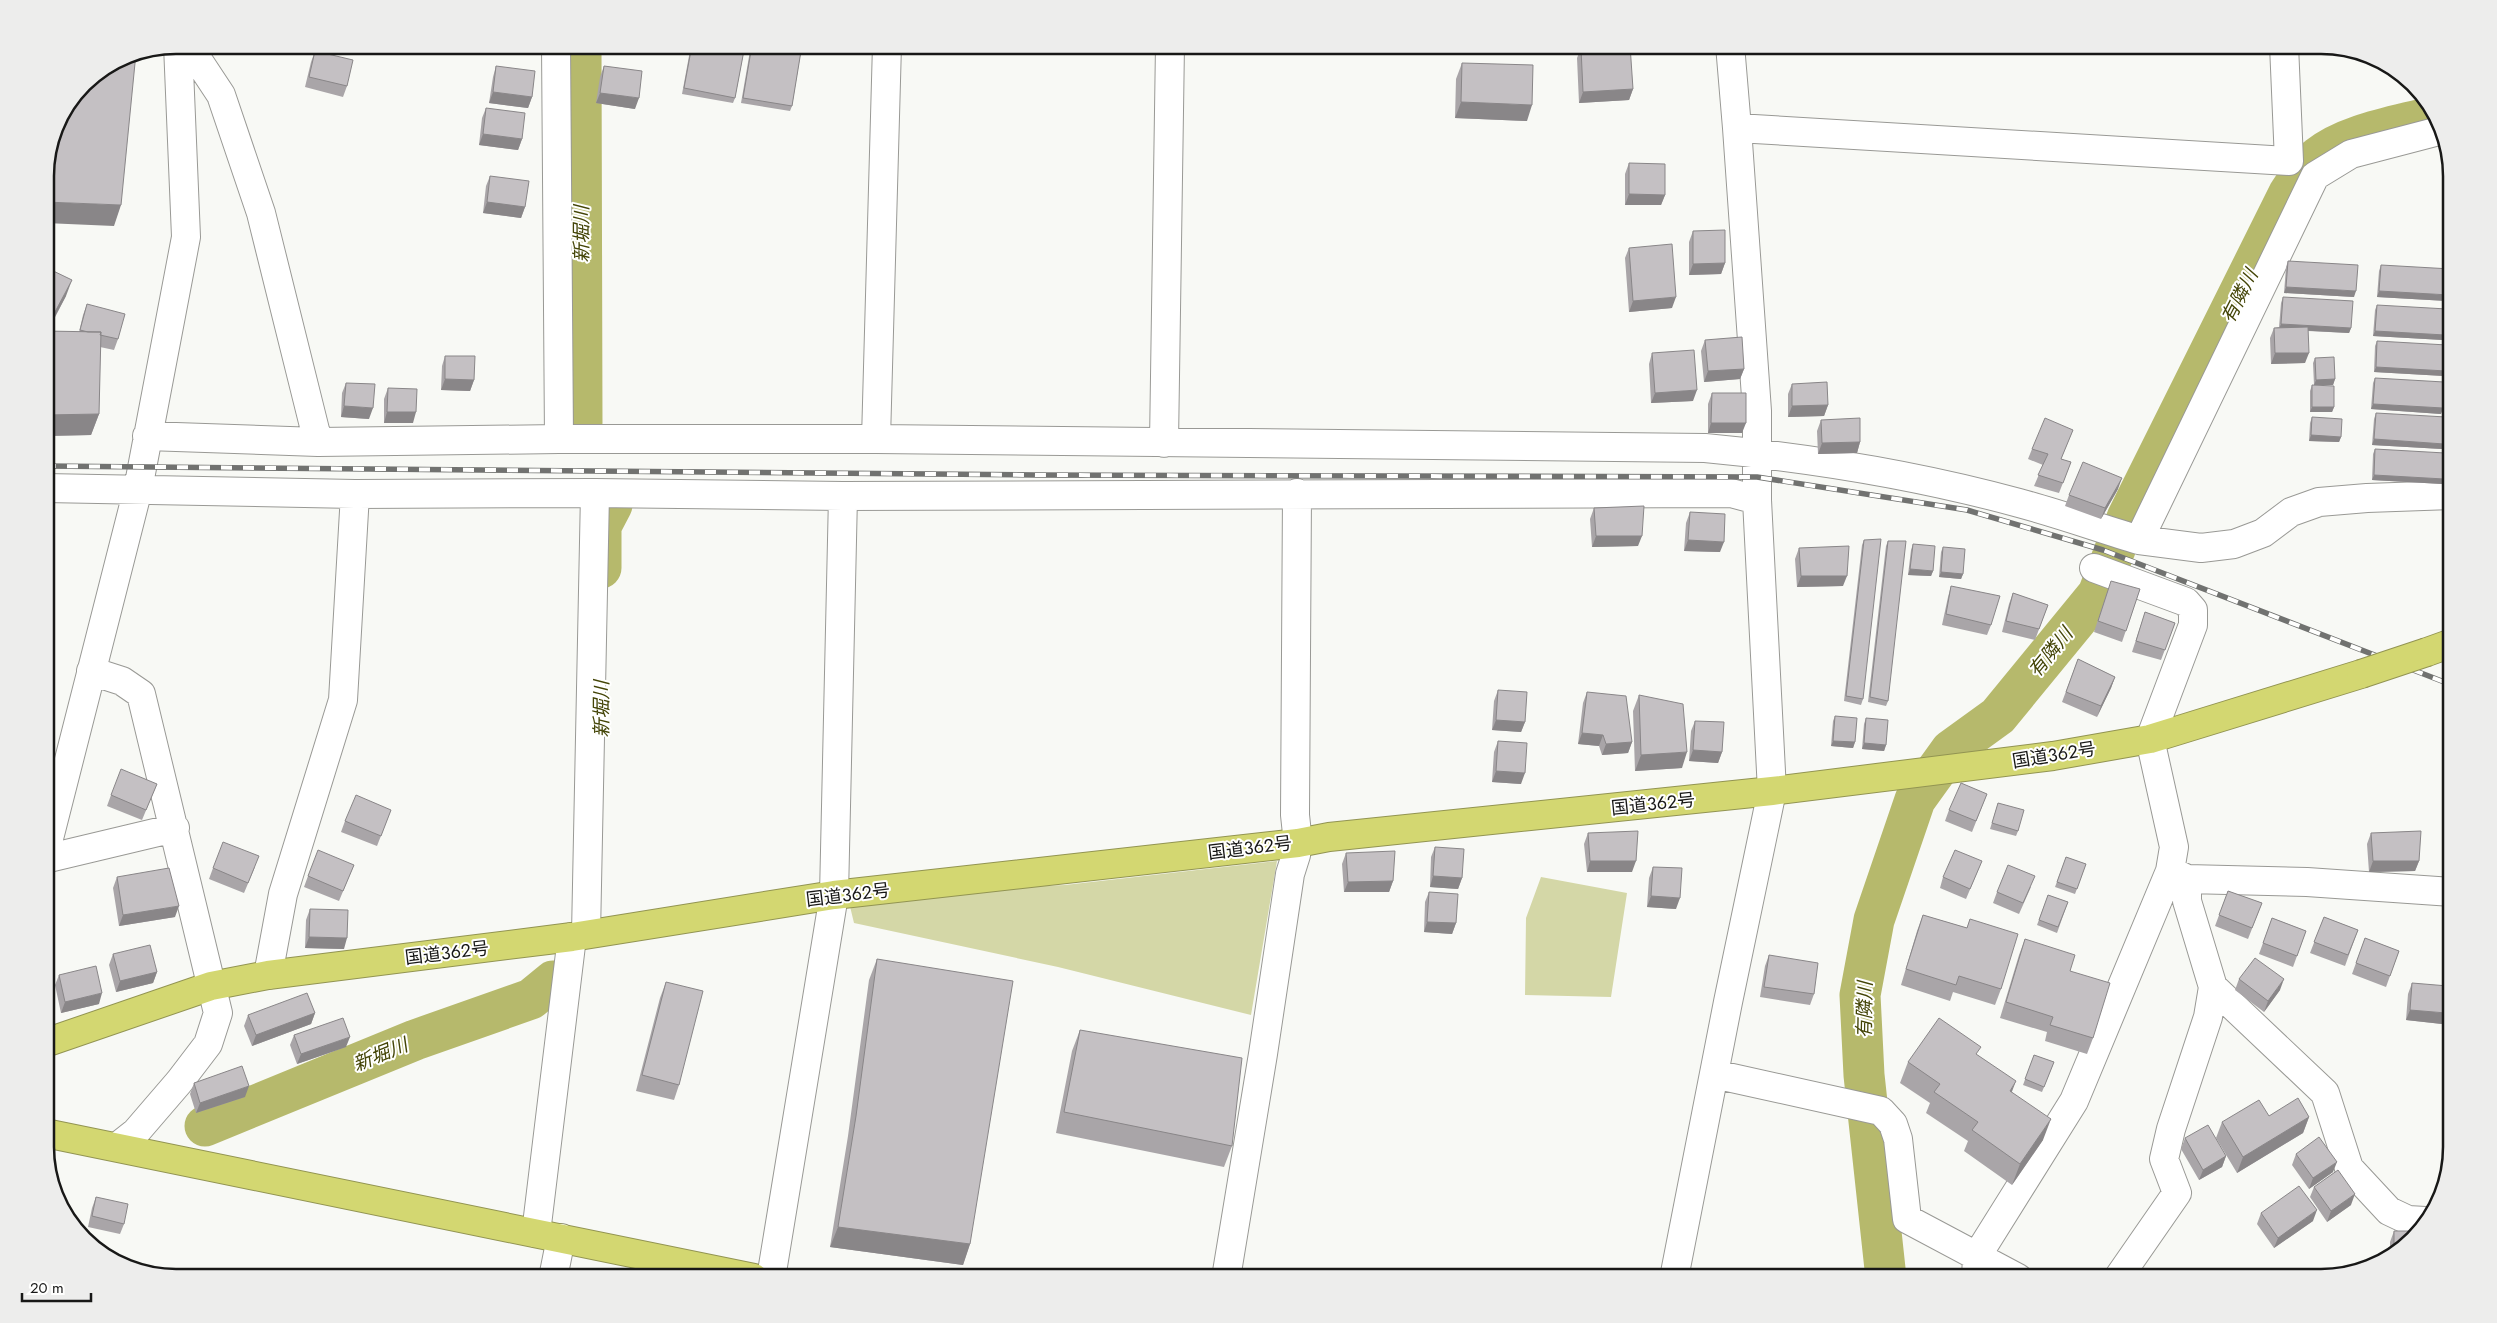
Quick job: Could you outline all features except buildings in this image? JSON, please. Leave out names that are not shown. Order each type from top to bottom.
[{"type":"highway","name":"国道362号","points":[[54,1041],[211,986],[268,975],[579,936],[834,895],[1298,843],[1329,837],[1772,791],[2053,756],[2150,739],[2361,674],[2443,646]]},
{"type":"highway","points":[[54,1136],[710,1269]]},
{"type":"street","points":[[54,818],[138,489],[186,237],[178,54]]},
{"type":"street","points":[[194,54],[221,95],[260,213],[318,442]]},
{"type":"street","points":[[556,54],[559,439]]},
{"type":"street","points":[[876,439],[887,54]]},
{"type":"street","points":[[1164,443],[1170,54]]},
{"type":"street","points":[[1676,1269],[1772,791],[1757,476],[1757,411],[1738,128],[1731,54]]},
{"type":"street","points":[[2139,540],[2301,167],[2285,54]]},
{"type":"street","points":[[1738,128],[2301,167],[2435,131]]},
{"type":"street","points":[[147,436],[318,442],[559,439],[876,439],[1705,448],[1757,476]]},
{"type":"street","points":[[54,488],[355,494],[595,493],[843,496],[1731,493],[1757,476],[1865,469],[1953,486],[2020,503],[2139,540],[2201,548],[2234,544],[2263,533],[2291,512],[2319,502],[2443,495]]},
{"type":"street","points":[[552,1269],[548,1236],[579,936],[595,493]]},
{"type":"street","points":[[268,975],[283,894],[343,700],[355,494]]},
{"type":"street","points":[[1227,1269],[1290,874],[1298,843],[1295,815],[1297,494]]},
{"type":"street","points":[[772,1269],[834,895],[843,496]]},
{"type":"street","points":[[2106,573],[2186,602],[2193,610],[2193,625],[2150,739],[2174,846],[2178,875],[2214,987],[2208,1017],[2171,1129],[2164,1159],[2177,1193],[2124,1269]]},
{"type":"street","points":[[91,671],[122,681],[142,694],[218,1013],[208,1044],[154,1112],[136,1132],[117,1147]]},
{"type":"street","points":[[54,858],[175,828]]},
{"type":"street","points":[[1714,1074],[1881,1111],[1893,1124],[1898,1139],[1907,1219],[1976,1267],[2074,1101],[2178,875]]},
{"type":"street","points":[[2178,875],[2443,891]]},
{"type":"street","points":[[2214,987],[2325,1093],[2349,1168],[2389,1211],[2408,1220],[2419,1221]]},
{"type":"green space","points":[[1277,861],[1251,1015],[1058,967],[854,923],[847,894],[1065,885]]},
{"type":"green space","points":[[1541,877],[1627,893],[1611,997],[1525,995],[1526,918]]},
{"type":"waterway","name":"新堀川","points":[[581,54],[582,423]]},
{"type":"waterway","name":"有隣川","points":[[1885,1269],[1864,1075],[1860,995],[1874,920],[1915,800],[1951,750],[1998,716],[2098,594],[2127,518],[2289,193],[2302,174],[2318,157],[2344,142],[2374,131],[2428,117]]},
{"type":"waterway","name":"新堀川","points":[[601,568],[601,526],[612,505]]},
{"type":"waterway","name":"新堀川","points":[[205,1126],[415,1040],[531,999],[553,981]]},
{"type":"railway","points":[[54,466],[1036,475],[1757,477],[1967,510],[2103,550],[2443,682]]}]
